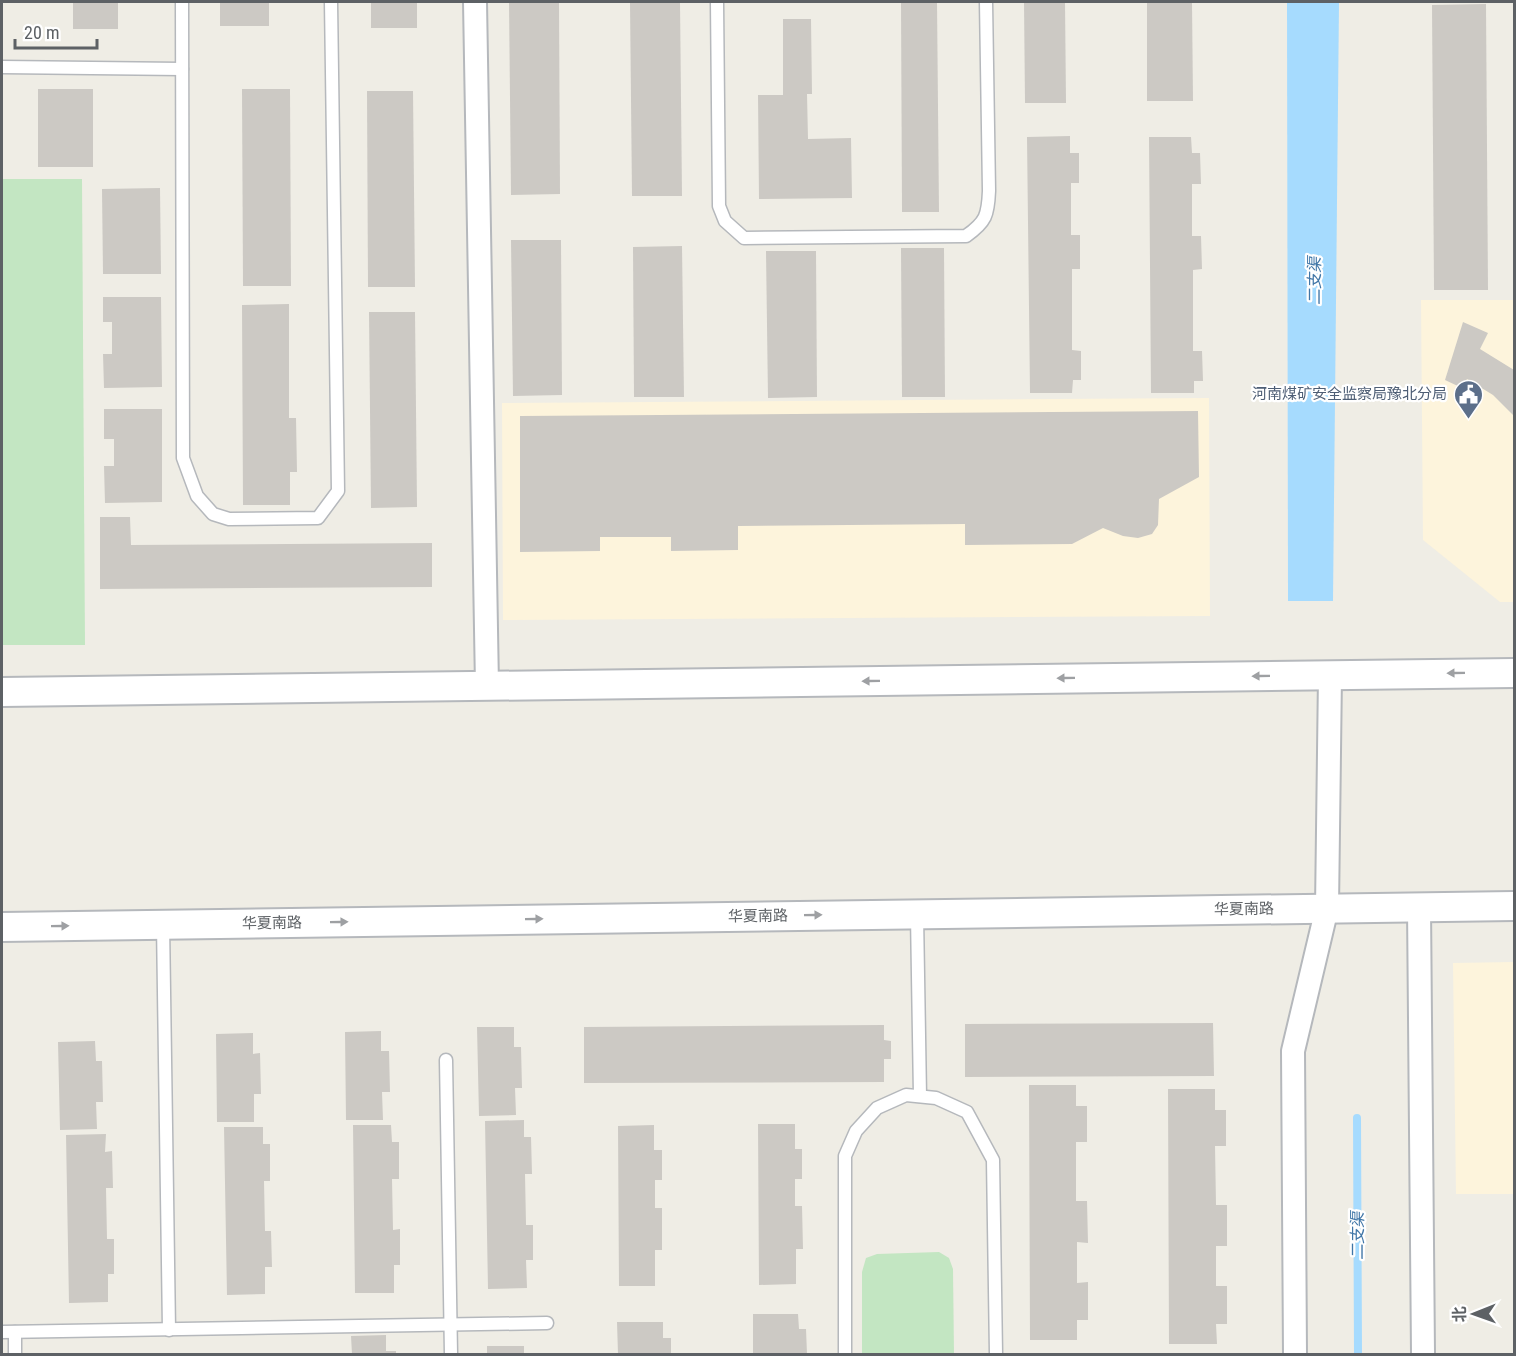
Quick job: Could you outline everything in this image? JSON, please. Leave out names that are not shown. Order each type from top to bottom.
[{"type":"street","points":[[475,2],[488,686]]},
{"type":"street","points":[[2,692],[1515,673]]},
{"type":"street","points":[[1295,1354],[1293,1051],[1327,908],[1330,675]]},
{"type":"street","name":"华夏南路","points":[[2,927],[1515,906]]},
{"type":"street","points":[[1419,907],[1423,1354]]},
{"type":"lane","points":[[182,2],[183,458],[197,496],[213,514],[229,519],[318,518],[338,491],[331,2]]},
{"type":"lane","points":[[717,2],[719,206],[725,221],[744,238],[966,236],[981,225],[988,210],[989,191],[986,2]]},
{"type":"lane","points":[[2,67],[182,69]]},
{"type":"lane","points":[[917,914],[920,1096]]},
{"type":"lane","points":[[163,924],[169,1330]]},
{"type":"lane","points":[[446,1060],[451,1354]]},
{"type":"lane","points":[[846,1354],[845,1156],[856,1131],[877,1108],[906,1095],[936,1098],[968,1112],[993,1160],[996,1354]]},
{"type":"lane","points":[[2,1332],[547,1323]]},
{"type":"lane","points":[[15,1332],[15,1354]]},
{"type":"shaded area","name":"河南煤矿安全监察局豫北分局","points":[[1421,300],[1514,300],[1514,602],[1500,602],[1423,540]]},
{"type":"shaded area","points":[[1209,398],[1210,616],[503,620],[502,403]]},
{"type":"shaded area","points":[[1514,962],[1514,1194],[1456,1194],[1453,963]]},
{"type":"green space","points":[[2,179],[82,179],[85,645],[2,645]]},
{"type":"green space","points":[[939,1252],[949,1258],[953,1269],[954,1354],[862,1354],[862,1272],[866,1258],[877,1254]]},
{"type":"water","points":[[1287,2],[1339,2],[1333,601],[1288,601]]},
{"type":"building","points":[[73,2],[118,2],[118,29],[73,29]]},
{"type":"building","points":[[220,2],[269,2],[269,26],[220,26]]},
{"type":"building","points":[[371,2],[417,2],[417,28],[371,28]]},
{"type":"building","points":[[509,2],[559,2],[560,194],[511,195]]},
{"type":"building","points":[[630,2],[680,2],[682,196],[632,196]]},
{"type":"building","points":[[901,2],[937,2],[939,212],[902,212]]},
{"type":"building","points":[[1024,2],[1065,2],[1066,103],[1025,103]]},
{"type":"building","points":[[1147,2],[1192,2],[1193,101],[1147,101]]},
{"type":"building","points":[[1486,4],[1488,290],[1434,290],[1432,5]]},
{"type":"building","points":[[783,19],[811,19],[812,94],[807,94],[808,139],[851,138],[852,198],[759,199],[758,95],[783,95]]},
{"type":"building","points":[[38,89],[93,89],[93,167],[38,167]]},
{"type":"building","points":[[242,89],[290,89],[291,286],[243,286]]},
{"type":"building","points":[[367,91],[413,91],[415,287],[368,287]]},
{"type":"building","points":[[1070,136],[1070,153],[1079,153],[1079,183],[1071,183],[1071,235],[1080,235],[1080,269],[1072,269],[1072,350],[1081,351],[1081,380],[1073,380],[1072,393],[1030,393],[1027,137]]},
{"type":"building","points":[[1149,137],[1191,137],[1192,153],[1200,153],[1201,184],[1192,184],[1192,236],[1201,236],[1202,269],[1193,270],[1193,351],[1202,351],[1203,381],[1194,381],[1194,393],[1151,393]]},
{"type":"building","points":[[160,188],[161,274],[103,274],[102,189]]},
{"type":"building","points":[[511,240],[561,240],[562,395],[513,396]]},
{"type":"building","points":[[682,246],[684,397],[634,397],[633,247]]},
{"type":"building","points":[[901,248],[944,248],[945,397],[902,397]]},
{"type":"building","points":[[766,251],[816,251],[817,397],[768,398]]},
{"type":"building","points":[[103,297],[161,297],[162,387],[104,388],[103,354],[112,354],[112,322],[103,322]]},
{"type":"building","points":[[289,304],[289,418],[296,418],[297,472],[290,472],[290,505],[243,505],[242,305]]},
{"type":"building","points":[[369,312],[415,312],[417,507],[371,508]]},
{"type":"building","points":[[1463,322],[1488,333],[1480,349],[1514,370],[1514,416],[1493,395],[1467,379],[1462,388],[1445,380]]},
{"type":"building","points":[[104,409],[162,409],[162,502],[105,503],[104,466],[114,466],[114,439],[104,439]]},
{"type":"building","points":[[1198,411],[1199,477],[1159,499],[1158,525],[1152,534],[1138,538],[1123,536],[1103,528],[1072,544],[965,545],[965,524],[738,526],[738,550],[671,551],[671,537],[600,537],[600,551],[520,552],[520,416]]},
{"type":"building","points":[[100,517],[130,517],[131,545],[432,543],[432,587],[100,589]]},
{"type":"building","points":[[1213,1023],[1214,1076],[965,1077],[965,1024]]},
{"type":"building","points":[[884,1025],[884,1040],[891,1041],[891,1059],[884,1059],[884,1082],[584,1083],[584,1027]]},
{"type":"building","points":[[477,1027],[514,1027],[514,1047],[521,1047],[522,1088],[515,1088],[516,1115],[479,1116]]},
{"type":"building","points":[[381,1031],[381,1051],[389,1051],[390,1092],[382,1092],[383,1120],[346,1120],[345,1032]]},
{"type":"building","points":[[253,1033],[253,1054],[260,1053],[261,1094],[254,1094],[254,1122],[217,1122],[216,1034]]},
{"type":"building","points":[[95,1041],[96,1061],[102,1061],[103,1102],[96,1102],[97,1129],[60,1130],[58,1042]]},
{"type":"building","points":[[1029,1085],[1076,1085],[1076,1106],[1087,1106],[1087,1142],[1076,1142],[1076,1201],[1087,1201],[1088,1243],[1077,1242],[1077,1283],[1088,1282],[1088,1320],[1077,1320],[1077,1340],[1030,1340]]},
{"type":"building","points":[[1168,1089],[1215,1089],[1215,1110],[1226,1110],[1226,1146],[1215,1146],[1216,1205],[1227,1205],[1227,1246],[1216,1246],[1216,1286],[1227,1286],[1227,1324],[1216,1324],[1217,1344],[1169,1344]]},
{"type":"building","points":[[524,1120],[524,1137],[531,1137],[532,1174],[525,1174],[526,1225],[533,1225],[533,1260],[526,1260],[527,1288],[488,1289],[485,1121]]},
{"type":"building","points":[[758,1124],[795,1124],[795,1149],[802,1149],[802,1179],[795,1179],[795,1206],[802,1206],[803,1249],[796,1249],[796,1284],[759,1285]]},
{"type":"building","points":[[353,1125],[391,1125],[392,1142],[399,1142],[399,1179],[392,1179],[393,1230],[400,1229],[400,1265],[394,1265],[394,1293],[355,1293]]},
{"type":"building","points":[[654,1125],[654,1150],[662,1150],[662,1180],[655,1180],[655,1208],[662,1208],[662,1250],[655,1250],[655,1286],[619,1286],[618,1126]]},
{"type":"building","points":[[224,1127],[263,1127],[263,1144],[270,1144],[270,1181],[264,1181],[265,1231],[271,1231],[272,1267],[265,1267],[265,1294],[227,1295]]},
{"type":"building","points":[[106,1134],[105,1152],[112,1151],[113,1188],[106,1188],[107,1239],[114,1239],[114,1274],[108,1274],[108,1302],[69,1303],[66,1135]]},
{"type":"building","points":[[753,1314],[798,1314],[799,1329],[806,1329],[807,1354],[753,1354]]},
{"type":"building","points":[[617,1322],[663,1322],[663,1338],[671,1338],[671,1354],[618,1354]]},
{"type":"building","points":[[386,1335],[386,1351],[396,1351],[396,1354],[352,1354],[351,1336]]},
{"type":"building","points":[[487,1346],[524,1346],[524,1354],[487,1354]]},
{"type":"waterway","name":"二支渠","points":[[1357,1118],[1358,1354]]},
{"type":"place","name":"河南煤矿安全监察局豫北分局","points":[[1468,420]]}]
